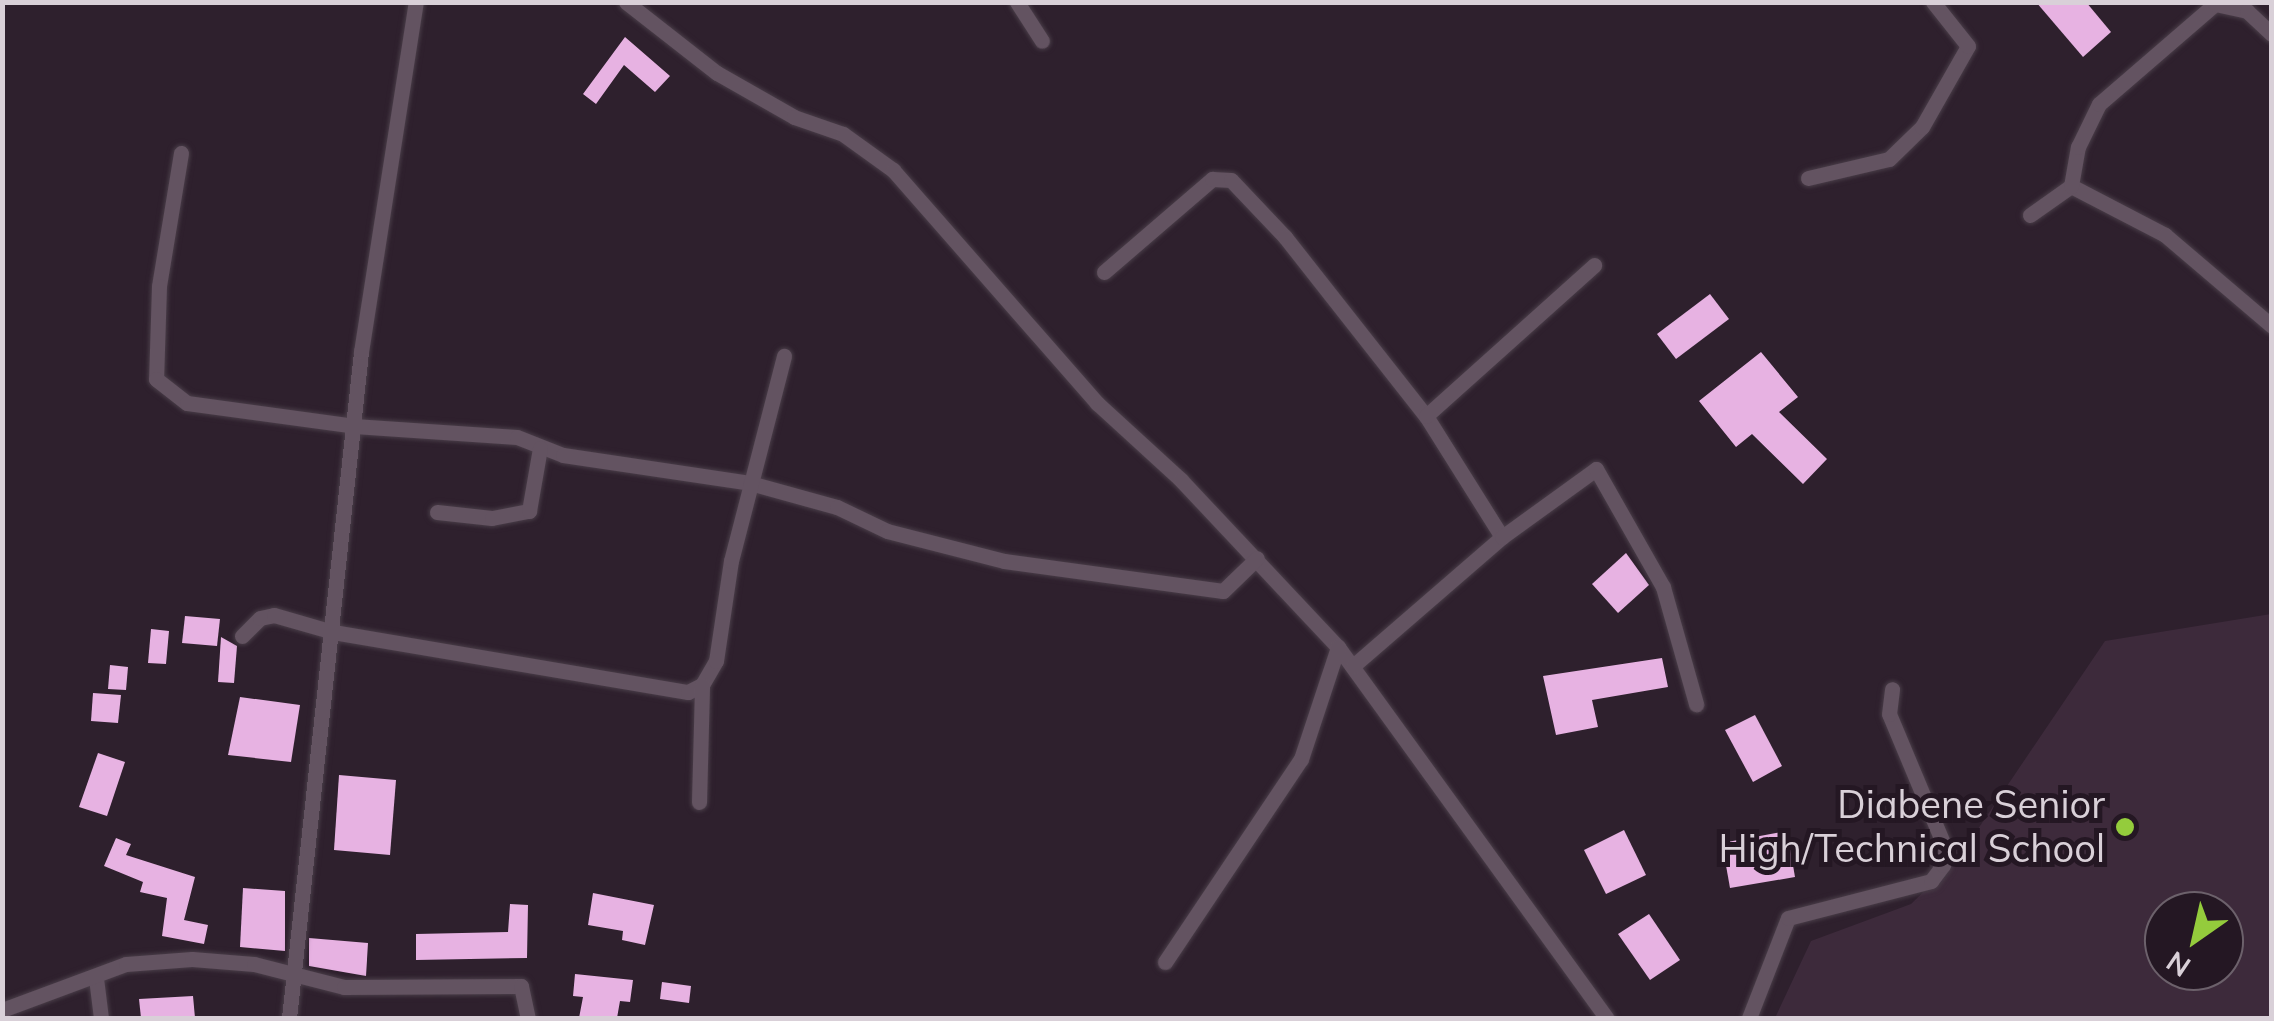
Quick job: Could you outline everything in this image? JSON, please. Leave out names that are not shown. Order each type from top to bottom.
[{"type":"street","points":[[289,1018],[354,426],[416,2]]},
{"type":"street","points":[[626,2],[717,73],[872,151],[1097,403],[1257,558],[1338,647],[1607,1018]]},
{"type":"street","points":[[1017,2],[1042,40]]},
{"type":"street","points":[[1808,178],[1888,160],[1922,127],[1968,46],[1934,2]]},
{"type":"street","points":[[2030,215],[2071,186],[2078,147],[2099,104],[2215,4],[2250,7],[2272,34]]},
{"type":"street","points":[[181,153],[159,286],[156,379],[169,396],[187,403],[354,426],[517,438],[540,448],[750,483],[838,507],[887,531],[1004,561],[1222,591],[1257,558]]},
{"type":"street","points":[[1104,272],[1212,178],[1231,180],[1285,236],[1426,416],[1502,537]]},
{"type":"street","points":[[2071,186],[2165,234],[2272,326]]},
{"type":"street","points":[[1426,416],[1594,265]]},
{"type":"street","points":[[699,802],[702,685],[716,661],[750,483],[784,356]]},
{"type":"street","points":[[438,512],[492,518],[529,512],[540,448]]},
{"type":"street","points":[[1353,666],[1502,537],[1596,468],[1663,587],[1696,704]]},
{"type":"street","points":[[242,636],[260,618],[274,615],[333,632],[688,692],[702,685]]},
{"type":"street","points":[[1165,962],[1301,760],[1338,647]]},
{"type":"street","points":[[1749,1018],[1788,918],[1931,882],[1943,866],[1946,850],[1889,714],[1892,689]]},
{"type":"street","points":[[2,1010],[150,960],[294,972],[344,987],[521,986],[528,1018]]},
{"type":"street","points":[[96,978],[101,1018]]},
{"type":"shaded area","name":"Diabene Senior High/Technical School","points":[[2271,614],[2271,1018],[1775,1018],[1811,941],[1911,904],[1959,857],[2105,641]]},
{"type":"building","points":[[2036,2],[2086,2],[2111,32],[2083,57]]},
{"type":"building","points":[[625,37],[670,76],[655,92],[624,65],[596,104],[583,94]]},
{"type":"building","points":[[1710,294],[1729,319],[1676,359],[1657,334]]},
{"type":"building","points":[[1761,352],[1798,397],[1779,412],[1827,459],[1803,484],[1752,434],[1736,447],[1699,401]]},
{"type":"building","points":[[1626,553],[1649,585],[1618,613],[1592,584]]},
{"type":"building","points":[[185,616],[220,619],[217,646],[182,643]]},
{"type":"building","points":[[151,629],[169,631],[166,664],[148,663]]},
{"type":"building","points":[[221,637],[237,646],[234,683],[218,682]]},
{"type":"building","points":[[1662,658],[1668,687],[1592,700],[1598,727],[1556,735],[1543,676]]},
{"type":"building","points":[[110,665],[128,667],[126,690],[108,689]]},
{"type":"building","points":[[93,693],[121,695],[118,723],[91,721]]},
{"type":"building","points":[[240,697],[300,705],[291,762],[228,755]]},
{"type":"building","points":[[1755,715],[1782,766],[1753,782],[1725,730]]},
{"type":"building","points":[[98,753],[125,762],[107,816],[79,807]]},
{"type":"building","points":[[339,775],[396,780],[390,855],[334,850]]},
{"type":"building","points":[[1624,830],[1646,875],[1606,894],[1584,850]]},
{"type":"building","points":[[1787,831],[1795,877],[1730,888],[1722,843]]},
{"type":"building","points":[[116,838],[131,844],[126,855],[195,877],[184,920],[208,925],[204,944],[162,936],[167,898],[140,892],[143,882],[104,866]]},
{"type":"building","points":[[243,888],[285,891],[285,951],[240,947]]},
{"type":"building","points":[[593,893],[654,905],[645,945],[622,940],[623,931],[588,925]]},
{"type":"building","points":[[510,904],[528,905],[527,958],[416,960],[416,934],[508,932]]},
{"type":"building","points":[[1649,914],[1680,960],[1650,980],[1618,934]]},
{"type":"building","points":[[309,938],[368,943],[366,976],[309,966]]},
{"type":"building","points":[[575,974],[633,980],[630,1002],[620,1001],[617,1018],[579,1018],[583,997],[573,996]]},
{"type":"building","points":[[662,982],[691,986],[689,1003],[660,999]]},
{"type":"building","points":[[193,996],[195,1018],[141,1018],[139,999]]},
{"type":"place","name":"Diabene Senior High/Technical School","points":[[2125,827]]}]
